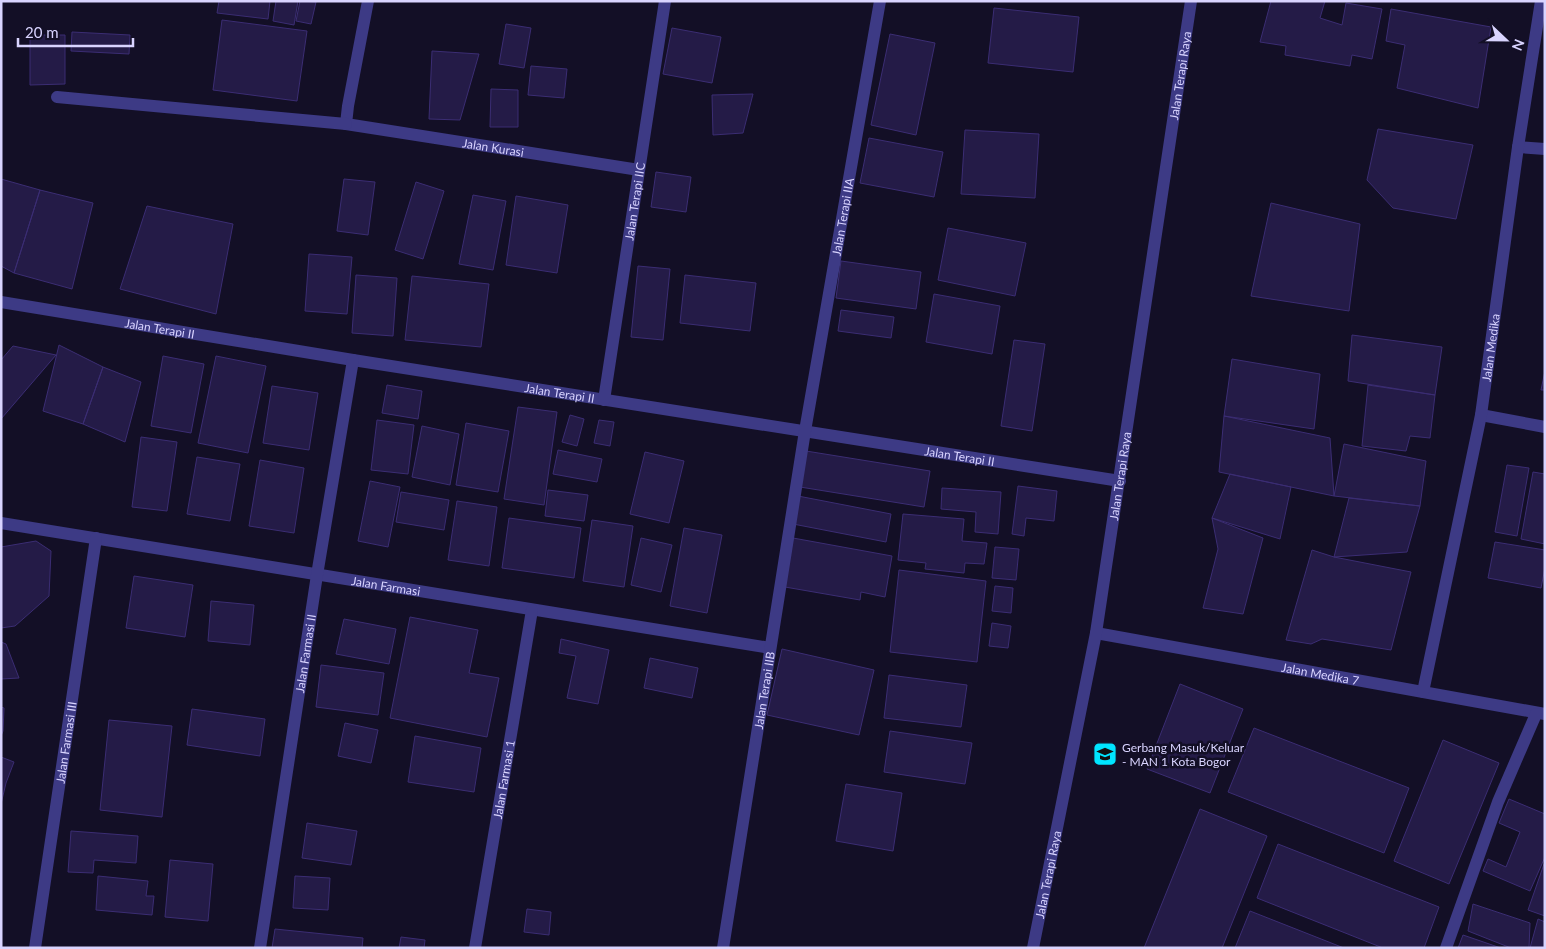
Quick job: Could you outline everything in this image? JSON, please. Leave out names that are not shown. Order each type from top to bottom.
[{"type":"street","points":[[346,124],[368,1]]},
{"type":"street","name":"Jalan Terapi IIC","points":[[604,400],[665,1]]},
{"type":"street","name":"Jalan Terapi IIA","points":[[805,431],[880,1]]},
{"type":"street","name":"Jalan Terapi Raya","points":[[1033,948],[1096,633],[1192,1]]},
{"type":"street","name":"Jalan Medika","points":[[1423,692],[1480,415],[1541,1]]},
{"type":"street","name":"Jalan Kurasi","points":[[57,97],[346,124],[639,170]]},
{"type":"street","points":[[1518,147],[1545,149]]},
{"type":"street","name":"Jalan Terapi II","points":[[1,302],[353,360],[1120,481]]},
{"type":"street","name":"Jalan Farmasi II","points":[[260,948],[317,575],[353,360]]},
{"type":"street","points":[[1480,415],[1545,427]]},
{"type":"street","name":"Jalan Terapi IIB","points":[[723,948],[805,431]]},
{"type":"street","name":"Jalan Farmasi","points":[[1,523],[770,648]]},
{"type":"street","name":"Jalan Farmasi III","points":[[35,948],[96,538]]},
{"type":"street","name":"Jalan Farmasi 1","points":[[475,948],[532,610]]},
{"type":"street","name":"Jalan Medika 7","points":[[1096,633],[1540,714]]},
{"type":"street","points":[[1446,948],[1498,802],[1540,714]]},
{"type":"building","points":[[219,1],[270,1],[268,19],[217,13]]},
{"type":"building","points":[[276,1],[298,1],[294,25],[273,21]]},
{"type":"building","points":[[300,1],[316,2],[311,24],[296,21]]},
{"type":"building","points":[[1271,1],[1325,1],[1320,18],[1342,25],[1346,3],[1382,9],[1372,59],[1352,55],[1350,66],[1285,55],[1286,46],[1260,42]]},
{"type":"building","points":[[994,8],[1079,17],[1073,72],[988,63]]},
{"type":"building","points":[[1391,9],[1491,27],[1478,108],[1397,88],[1405,45],[1386,41]]},
{"type":"building","points":[[222,20],[307,31],[297,101],[213,90]]},
{"type":"building","points":[[506,24],[531,28],[524,68],[499,64]]},
{"type":"building","points":[[672,28],[721,37],[712,83],[663,74]]},
{"type":"building","points":[[72,32],[130,35],[129,54],[71,51]]},
{"type":"building","points":[[890,34],[935,43],[916,135],[871,125]]},
{"type":"building","points":[[30,35],[65,35],[65,84],[30,85]]},
{"type":"building","points":[[432,51],[479,54],[460,120],[429,119]]},
{"type":"building","points":[[531,66],[567,69],[564,98],[528,95]]},
{"type":"building","points":[[491,89],[518,90],[518,127],[490,127]]},
{"type":"building","points":[[753,94],[743,133],[713,135],[712,95]]},
{"type":"building","points":[[1378,129],[1473,145],[1456,219],[1393,208],[1367,180]]},
{"type":"building","points":[[965,130],[1039,134],[1035,198],[961,194]]},
{"type":"building","points":[[869,138],[943,152],[934,197],[860,183]]},
{"type":"building","points":[[656,172],[691,177],[686,212],[651,207]]},
{"type":"building","points":[[1,179],[40,190],[14,273],[1,266]]},
{"type":"building","points":[[344,179],[375,182],[368,235],[337,231]]},
{"type":"building","points":[[416,182],[444,191],[423,259],[395,250]]},
{"type":"building","points":[[40,190],[93,203],[72,289],[14,273]]},
{"type":"building","points":[[473,195],[506,201],[493,270],[459,264]]},
{"type":"building","points":[[516,196],[568,205],[557,273],[506,265]]},
{"type":"building","points":[[1271,203],[1360,224],[1349,311],[1251,296]]},
{"type":"building","points":[[147,206],[233,224],[216,314],[120,289]]},
{"type":"building","points":[[948,228],[1026,243],[1015,296],[938,280]]},
{"type":"building","points":[[309,254],[352,257],[347,314],[305,311]]},
{"type":"building","points":[[841,261],[921,272],[916,309],[836,298]]},
{"type":"building","points":[[638,266],[670,269],[663,340],[631,337]]},
{"type":"building","points":[[356,275],[397,278],[393,336],[352,333]]},
{"type":"building","points":[[685,275],[756,283],[750,331],[680,323]]},
{"type":"building","points":[[412,276],[489,284],[481,347],[405,340]]},
{"type":"building","points":[[934,294],[1000,306],[992,354],[926,342]]},
{"type":"building","points":[[841,310],[894,317],[891,338],[838,331]]},
{"type":"building","points":[[1352,335],[1442,347],[1435,395],[1348,381]]},
{"type":"building","points":[[1014,340],[1045,344],[1032,431],[1001,426]]},
{"type":"building","points":[[59,345],[103,367],[83,424],[43,411]]},
{"type":"building","points":[[13,346],[56,355],[1,419],[1,360]]},
{"type":"building","points":[[163,356],[204,364],[191,433],[151,426]]},
{"type":"building","points":[[216,356],[266,366],[248,453],[198,443]]},
{"type":"building","points":[[1232,359],[1320,374],[1314,429],[1224,416]]},
{"type":"building","points":[[103,367],[141,382],[125,442],[83,424]]},
{"type":"building","points":[[1545,371],[1545,390],[1541,390]]},
{"type":"building","points":[[387,385],[422,391],[418,419],[382,413]]},
{"type":"building","points":[[1368,385],[1435,395],[1430,438],[1410,436],[1406,451],[1362,446]]},
{"type":"building","points":[[272,386],[318,393],[309,450],[263,443]]},
{"type":"building","points":[[518,407],[557,412],[544,505],[504,499]]},
{"type":"building","points":[[570,415],[584,419],[577,446],[562,442]]},
{"type":"building","points":[[1224,416],[1330,438],[1334,496],[1219,472]]},
{"type":"building","points":[[377,420],[414,425],[408,474],[371,470]]},
{"type":"building","points":[[599,420],[614,422],[610,446],[594,443]]},
{"type":"building","points":[[466,423],[509,431],[498,492],[456,485]]},
{"type":"building","points":[[422,426],[459,434],[450,485],[412,477]]},
{"type":"building","points":[[141,437],[177,442],[167,511],[132,507]]},
{"type":"building","points":[[1344,444],[1426,461],[1420,506],[1334,496]]},
{"type":"building","points":[[558,450],[602,459],[597,482],[553,474]]},
{"type":"building","points":[[806,451],[930,471],[924,507],[800,487]]},
{"type":"building","points":[[645,452],[684,461],[669,523],[630,514]]},
{"type":"building","points":[[197,457],[240,464],[230,521],[187,514]]},
{"type":"building","points":[[260,460],[304,468],[294,533],[249,526]]},
{"type":"building","points":[[1507,465],[1529,468],[1517,536],[1495,532]]},
{"type":"building","points":[[1533,472],[1545,474],[1545,544],[1521,539]]},
{"type":"building","points":[[1230,474],[1291,487],[1280,539],[1212,518]]},
{"type":"building","points":[[370,481],[400,487],[388,547],[358,541]]},
{"type":"building","points":[[1018,486],[1057,491],[1054,521],[1026,518],[1024,536],[1012,534]]},
{"type":"building","points":[[942,488],[1001,492],[998,534],[975,532],[976,512],[941,509]]},
{"type":"building","points":[[548,490],[588,495],[584,521],[545,516]]},
{"type":"building","points":[[401,492],[449,500],[444,530],[396,522]]},
{"type":"building","points":[[798,496],[891,514],[886,542],[793,524]]},
{"type":"building","points":[[1349,498],[1420,506],[1407,552],[1334,557]]},
{"type":"building","points":[[457,501],[497,507],[489,566],[448,560]]},
{"type":"building","points":[[903,514],[964,519],[962,541],[987,543],[984,564],[965,563],[964,573],[925,569],[926,563],[898,560]]},
{"type":"building","points":[[509,518],[581,528],[574,578],[502,568]]},
{"type":"building","points":[[1212,518],[1263,538],[1243,614],[1203,608],[1218,549]]},
{"type":"building","points":[[592,520],[633,526],[624,587],[583,581]]},
{"type":"building","points":[[684,528],[722,535],[707,613],[670,606]]},
{"type":"building","points":[[641,538],[672,545],[661,592],[631,585]]},
{"type":"building","points":[[793,538],[892,556],[885,597],[861,592],[860,600],[785,587]]},
{"type":"building","points":[[36,541],[51,551],[49,596],[15,626],[1,628],[1,547]]},
{"type":"building","points":[[1495,542],[1545,550],[1545,568],[1541,588],[1488,578]]},
{"type":"building","points":[[995,547],[1019,549],[1016,580],[992,578]]},
{"type":"building","points":[[1312,550],[1334,557],[1411,572],[1391,650],[1322,639],[1311,644],[1286,640]]},
{"type":"building","points":[[899,570],[986,581],[977,662],[890,652]]},
{"type":"building","points":[[134,576],[193,585],[185,637],[126,628]]},
{"type":"building","points":[[995,586],[1013,588],[1011,613],[992,611]]},
{"type":"building","points":[[211,601],[254,605],[250,645],[208,641]]},
{"type":"building","points":[[410,617],[478,630],[469,673],[499,678],[487,737],[390,718]]},
{"type":"building","points":[[344,619],[396,629],[389,664],[336,654]]},
{"type":"building","points":[[992,623],[1011,626],[1008,648],[989,646]]},
{"type":"building","points":[[561,639],[609,650],[598,704],[567,698],[576,656],[559,653]]},
{"type":"building","points":[[1,642],[6,644],[19,678],[1,679]]},
{"type":"building","points":[[782,649],[874,670],[859,735],[767,715]]},
{"type":"building","points":[[650,658],[698,668],[692,698],[644,688]]},
{"type":"building","points":[[321,665],[384,673],[378,715],[316,707]]},
{"type":"building","points":[[889,675],[967,685],[961,727],[884,718]]},
{"type":"building","points":[[1180,684],[1243,709],[1210,793],[1147,769]]},
{"type":"building","points":[[1,707],[4,708],[1,736]]},
{"type":"building","points":[[192,709],[265,719],[260,756],[187,745]]},
{"type":"building","points":[[109,720],[172,726],[162,817],[100,810]]},
{"type":"building","points":[[345,723],[378,730],[371,763],[338,756]]},
{"type":"building","points":[[1254,728],[1409,788],[1384,853],[1228,792]]},
{"type":"building","points":[[890,731],[972,743],[965,784],[884,772]]},
{"type":"building","points":[[415,736],[481,748],[474,792],[408,782]]},
{"type":"building","points":[[1443,740],[1499,763],[1449,884],[1394,861]]},
{"type":"building","points":[[1,757],[14,762],[1,804]]},
{"type":"building","points":[[846,784],[902,793],[893,851],[836,841]]},
{"type":"building","points":[[1509,799],[1545,814],[1545,857],[1530,891],[1483,871],[1488,859],[1506,867],[1520,832],[1499,823]]},
{"type":"building","points":[[1200,809],[1267,836],[1222,948],[1144,948]]},
{"type":"building","points":[[307,823],[357,831],[351,865],[302,858]]},
{"type":"building","points":[[71,831],[138,836],[136,863],[94,860],[93,873],[68,872]]},
{"type":"building","points":[[1278,844],[1439,907],[1424,948],[1383,948],[1257,898]]},
{"type":"building","points":[[170,860],[213,864],[208,921],[165,917]]},
{"type":"building","points":[[1545,864],[1545,916],[1528,910]]},
{"type":"building","points":[[98,876],[148,881],[146,896],[154,896],[152,915],[96,910]]},
{"type":"building","points":[[295,876],[330,878],[328,910],[293,908]]},
{"type":"building","points":[[1473,904],[1530,923],[1529,948],[1511,948],[1468,931]]},
{"type":"building","points":[[527,909],[551,912],[549,935],[524,932]]},
{"type":"building","points":[[1250,911],[1344,948],[1235,948]]},
{"type":"building","points":[[1538,919],[1545,922],[1545,948],[1530,948]]},
{"type":"building","points":[[275,929],[363,938],[362,948],[272,948]]},
{"type":"building","points":[[1463,935],[1501,948],[1458,948]]},
{"type":"building","points":[[401,937],[425,940],[424,948],[399,948]]},
{"type":"place","name":"Gerbang Masuk/Keluar - MAN 1 Kota Bogor","points":[[1105,754]]}]
